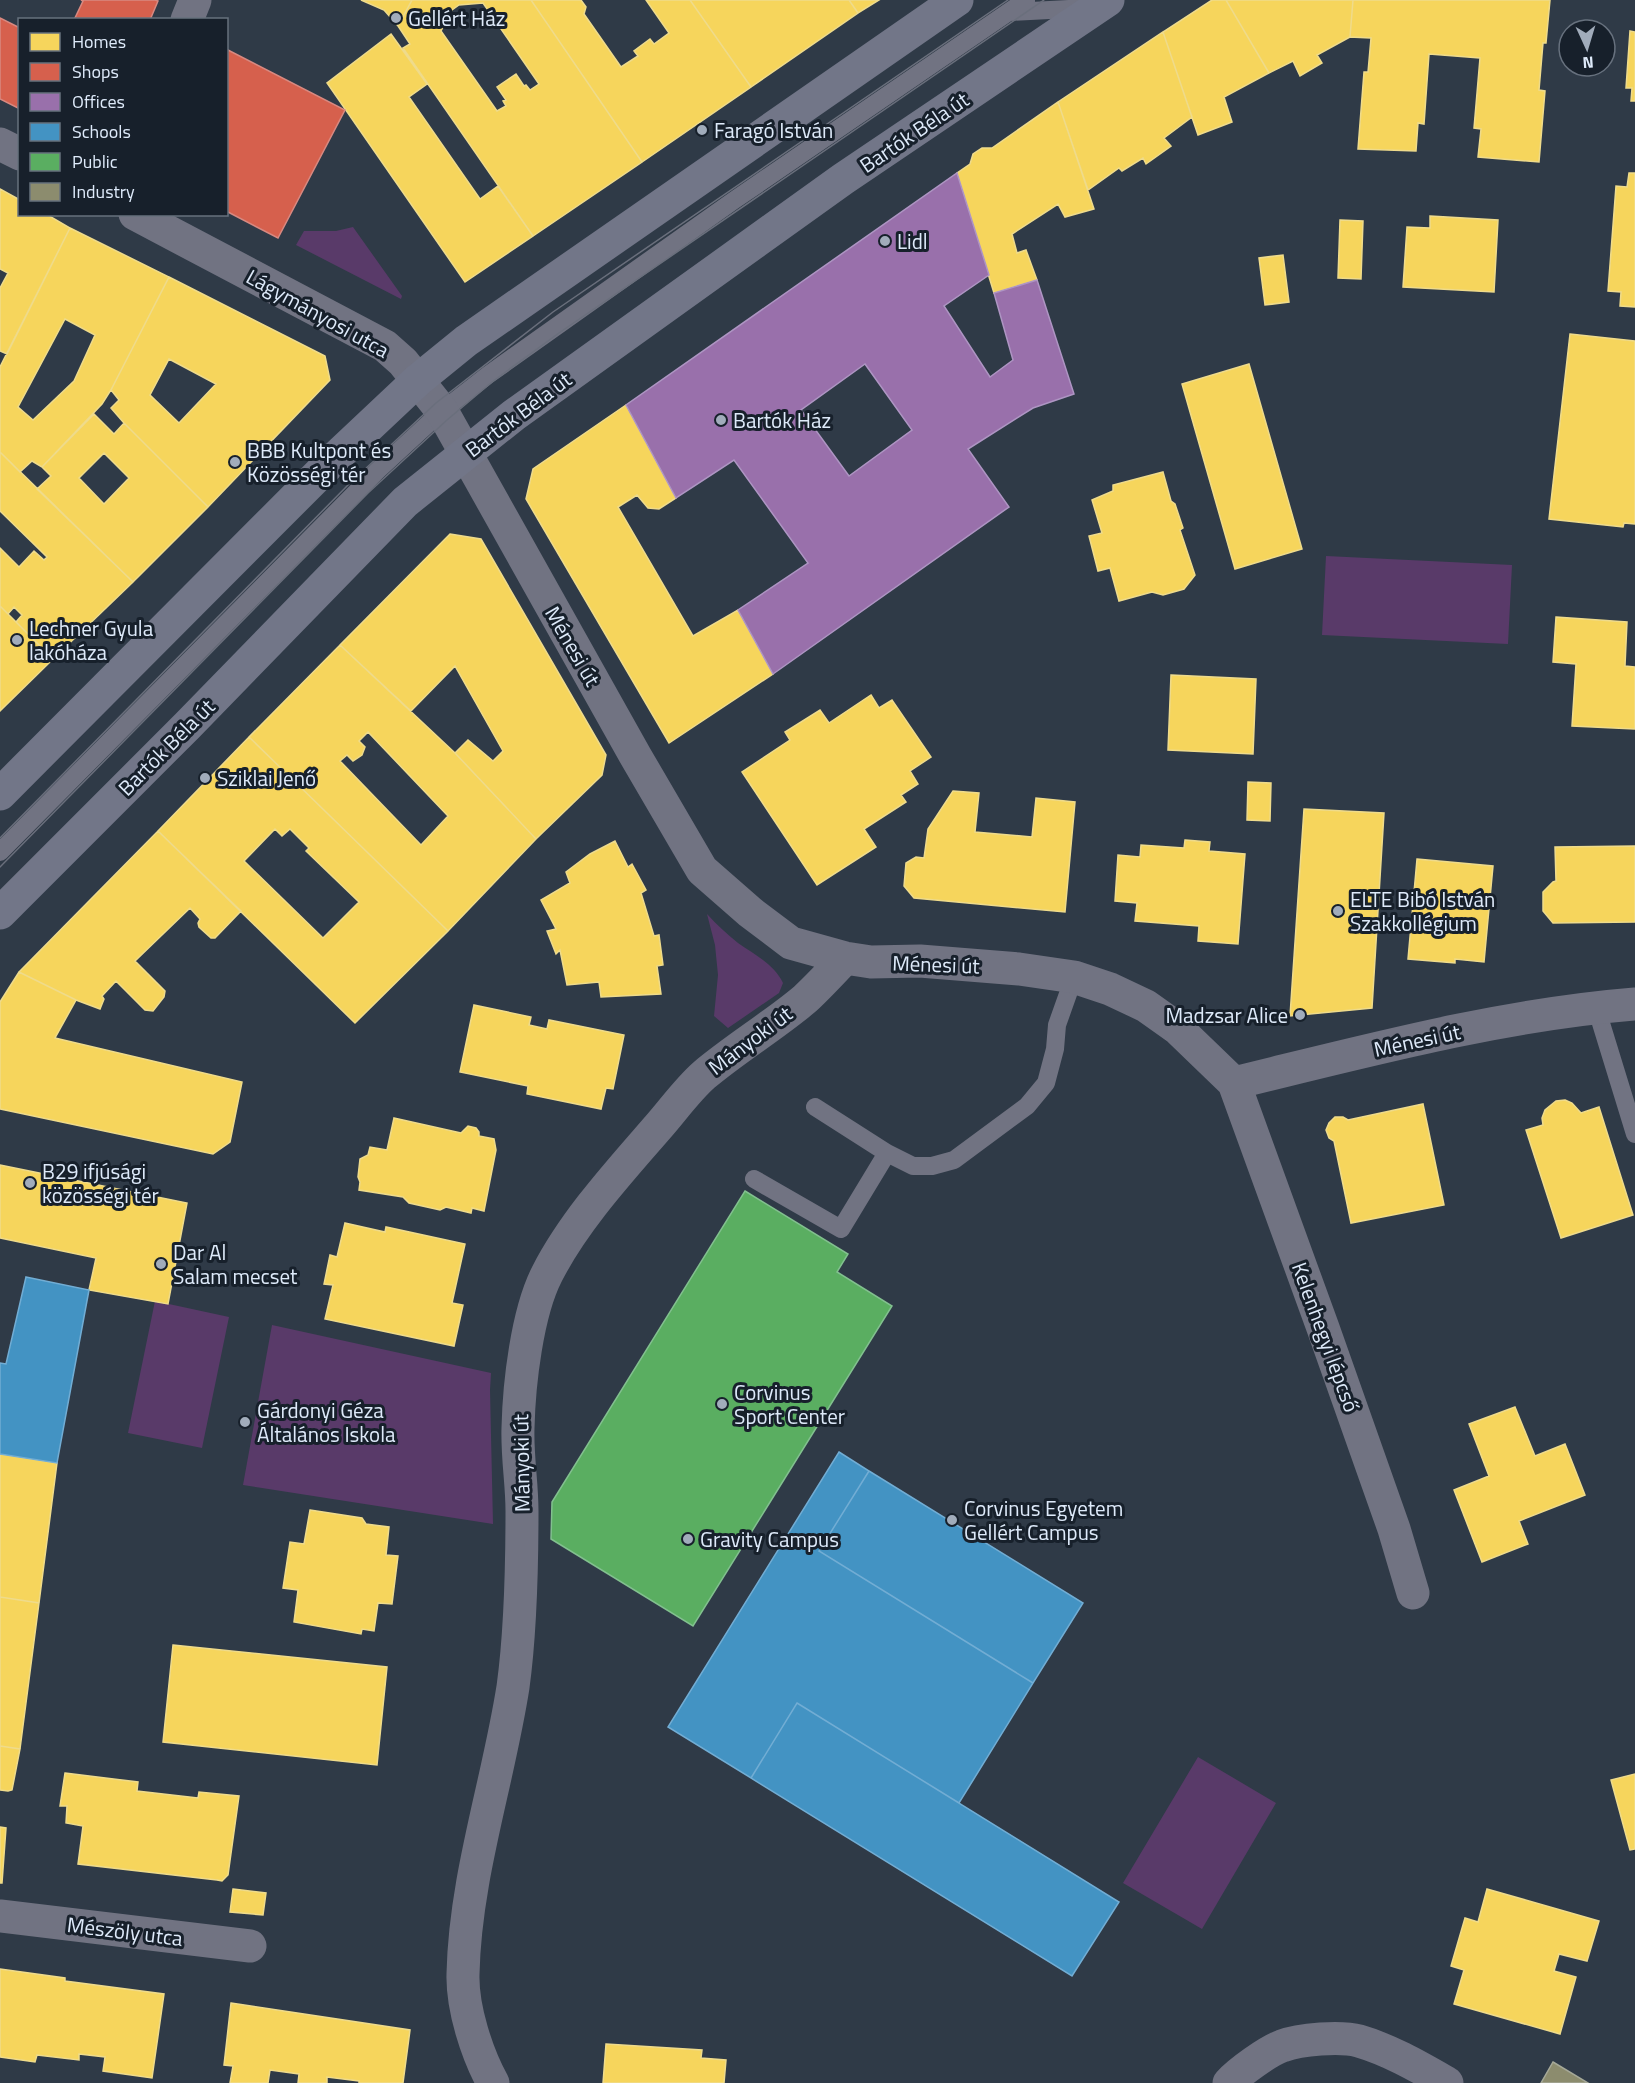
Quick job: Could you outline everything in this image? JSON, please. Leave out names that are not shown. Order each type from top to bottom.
[{"type":"main road","points":[[0,794],[333,460],[418,380],[465,340],[957,0]]},
{"type":"main road","name":"Bartók Béla út","points":[[0,913],[187,726],[405,502],[466,452],[605,349],[843,179],[1102,4]]},
{"type":"street","points":[[188,18],[195,0]]},
{"type":"street","points":[[0,144],[18,153]]},
{"type":"street","name":"Lágymányosi utca","points":[[139,216],[385,346],[403,362],[442,411],[466,452]]},
{"type":"street","name":"Ménesi út","points":[[466,452],[498,514],[702,870],[750,912],[791,943],[845,958],[871,962],[920,961],[968,964],[1074,977],[1110,989],[1146,1006],[1177,1029],[1234,1083],[1383,1046],[1596,1007],[1635,1004]]},
{"type":"street","name":"Mányoki út","points":[[492,2083],[483,2066],[472,2030],[462,1977],[468,1902],[513,1688],[521,1572],[522,1508],[518,1429],[523,1371],[534,1314],[546,1276],[565,1243],[613,1180],[702,1077],[806,998],[845,958]]},
{"type":"street","name":"Kelenhegyi lépcső","points":[[1234,1083],[1394,1529],[1413,1593]]},
{"type":"street","name":"Mészöly utca","points":[[0,1916],[250,1946]]},
{"type":"street","points":[[1229,2083],[1237,2074],[1281,2046],[1302,2041],[1329,2039],[1358,2041],[1414,2063],[1447,2083]]},
{"type":"lane","name":"Bartók Béla út","points":[[0,852],[377,471],[442,411],[488,375],[733,201],[1011,6],[1026,0]]},
{"type":"lane","points":[[1011,6],[1102,4]]},
{"type":"lane","points":[[815,1107],[887,1153],[913,1166],[932,1166],[954,1160],[1027,1106],[1046,1083],[1055,1049],[1057,1025],[1074,977]]},
{"type":"lane","points":[[1596,1007],[1635,1134]]},
{"type":"lane","points":[[754,1179],[841,1229],[887,1153]]},
{"type":"shaded area","points":[[353,227],[402,296],[401,299],[296,245],[304,231],[336,231]]},
{"type":"shaded area","points":[[1326,556],[1512,565],[1508,644],[1322,635]]},
{"type":"shaded area","points":[[707,914],[738,943],[775,970],[783,983],[779,993],[728,1028],[714,1016],[718,975],[715,945]]},
{"type":"shaded area","points":[[155,1301],[229,1317],[202,1448],[128,1433]]},
{"type":"shaded area","points":[[272,1325],[491,1373],[493,1524],[243,1485]]},
{"type":"shaded area","points":[[1198,1757],[1276,1803],[1202,1929],[1123,1883]]},
{"type":"building: Homes","name":"Gellért Ház","points":[[361,0],[412,0],[398,26],[384,10]]},
{"type":"building: Homes","points":[[412,0],[531,0],[642,162],[533,236],[403,48],[410,44],[398,26]],"holes":[[[483,3],[539,84],[530,90],[526,85],[524,86],[516,74],[497,87],[506,100],[503,101],[506,106],[497,111],[441,31],[452,10],[459,5]]]},
{"type":"building: Homes","points":[[531,0],[581,0],[586,7],[584,14],[621,67],[638,56],[634,51],[650,39],[654,44],[669,33],[646,0],[690,0],[751,87],[642,162]]},
{"type":"building: Homes","points":[[690,0],[849,0],[858,13],[751,87]]},
{"type":"building: Homes","points":[[849,0],[879,0],[858,13]]},
{"type":"building: Homes","points":[[1212,0],[1226,0],[1269,73],[1224,97],[1232,122],[1198,135],[1163,32]]},
{"type":"building: Homes","points":[[1226,0],[1353,0],[1350,37],[1317,55],[1322,63],[1300,76],[1293,61],[1269,73]]},
{"type":"building: Homes","points":[[1353,0],[1550,0],[1539,90],[1545,91],[1539,162],[1478,157],[1481,129],[1474,128],[1480,58],[1429,54],[1424,124],[1418,123],[1416,151],[1358,149],[1364,72],[1368,72],[1371,38],[1350,37]]},
{"type":"building: Homes","points":[[1630,31],[1635,32],[1635,101],[1631,101],[1632,88],[1626,88]]},
{"type":"building: Homes","points":[[1163,32],[1192,117],[1164,138],[1171,146],[1146,164],[1143,158],[1122,171],[1119,168],[1088,190],[1058,102]]},
{"type":"building: Homes","points":[[391,34],[427,84],[409,97],[480,199],[498,186],[533,236],[465,282],[327,83]]},
{"type":"building: Homes","points":[[1058,102],[1094,209],[1065,217],[1058,204],[1012,234],[1017,253],[1026,250],[1037,280],[994,293],[957,173],[970,164],[973,154],[982,148],[992,148]]},
{"type":"building: Homes","points":[[1629,173],[1635,173],[1635,307],[1620,306],[1621,292],[1608,291],[1616,186],[1627,187]]},
{"type":"building: Homes","points":[[0,189],[18,199],[18,216],[49,216],[70,228],[7,354],[0,351],[0,288],[8,273],[0,269]]},
{"type":"building: Homes","points":[[1430,216],[1498,220],[1494,292],[1403,287],[1407,227],[1430,228]]},
{"type":"building: Homes","points":[[1340,220],[1363,221],[1361,279],[1338,278]]},
{"type":"building: Homes","points":[[70,228],[169,277],[102,404],[42,467],[32,461],[20,472],[0,452],[0,367]],"holes":[[[65,319],[95,335],[74,381],[33,420],[18,407]]]},
{"type":"building: Homes","points":[[1283,255],[1289,302],[1265,305],[1259,258]]},
{"type":"building: Homes","points":[[169,277],[325,356],[330,380],[208,507],[111,408],[119,400],[111,390]],"holes":[[[169,359],[216,384],[179,423],[150,395]]]},
{"type":"building: Homes","points":[[1570,334],[1635,341],[1635,524],[1624,523],[1623,527],[1549,519]]},
{"type":"building: Homes","points":[[1249,364],[1302,549],[1235,569],[1182,384]]},
{"type":"building: Homes","points":[[626,405],[676,498],[659,509],[648,508],[637,495],[618,507],[693,636],[738,610],[773,674],[669,743],[526,499],[533,469]]},
{"type":"building: Homes","points":[[94,414],[114,434],[124,423],[208,507],[133,582],[37,489],[51,476],[42,467]],"holes":[[[104,453],[129,478],[104,504],[79,478]]]},
{"type":"building: Homes","points":[[0,452],[133,582],[53,659],[16,622],[22,615],[14,607],[8,614],[0,606],[0,548],[19,567],[34,551],[44,560],[47,557],[0,511]]},
{"type":"building: Homes","points":[[1163,472],[1171,501],[1175,504],[1183,528],[1180,530],[1195,575],[1184,589],[1163,595],[1152,592],[1119,601],[1110,568],[1098,571],[1089,536],[1102,533],[1092,500],[1113,491],[1113,485]]},
{"type":"building: Homes","points":[[450,534],[481,539],[606,755],[602,775],[536,839],[455,753],[468,740],[493,761],[503,751],[455,666],[411,711],[340,645]]},
{"type":"building: Homes","name":"Lechner Gyula lakóháza","points":[[0,606],[53,659],[0,711]]},
{"type":"building: Homes","points":[[1556,617],[1627,622],[1625,666],[1635,667],[1635,729],[1572,726],[1576,664],[1553,662]]},
{"type":"building: Homes","points":[[340,645],[455,753],[536,839],[448,931],[249,737]],"holes":[[[368,732],[448,816],[421,845],[340,761],[347,755],[353,761],[362,755],[365,747],[359,741]]]},
{"type":"building: Homes","points":[[1171,675],[1256,679],[1253,754],[1168,750]]},
{"type":"building: Homes","points":[[871,695],[879,708],[892,700],[931,757],[910,771],[918,784],[901,795],[906,802],[864,829],[876,847],[817,885],[742,772],[790,740],[785,732],[820,710],[829,723]]},
{"type":"building: Homes","points":[[249,737],[448,931],[355,1023],[158,831]],"holes":[[[275,829],[282,836],[290,829],[309,848],[306,851],[359,902],[323,938],[244,861]]]},
{"type":"building: Homes","points":[[1248,782],[1271,783],[1270,821],[1247,820]]},
{"type":"building: Homes","points":[[953,791],[979,793],[975,832],[1032,837],[1036,798],[1075,802],[1065,912],[914,898],[904,886],[906,863],[916,857],[924,858],[928,829]]},
{"type":"building: Homes","name":"ELTE Bibó István Szakkollégium","points":[[1304,809],[1384,813],[1372,1008],[1290,1016]]},
{"type":"building: Homes","points":[[158,831],[241,911],[215,938],[211,938],[199,927],[200,919],[190,908],[135,961],[165,991],[164,997],[153,1011],[145,1010],[116,981],[102,996],[104,999],[100,1009],[19,972]]},
{"type":"building: Homes","points":[[1185,840],[1210,842],[1209,851],[1245,854],[1238,944],[1198,941],[1199,926],[1135,921],[1137,903],[1115,901],[1118,855],[1140,857],[1141,845],[1184,848]]},
{"type":"building: Homes","points":[[615,841],[628,867],[632,864],[646,890],[641,893],[654,936],[659,935],[663,965],[657,966],[661,994],[601,997],[599,982],[567,985],[560,950],[556,954],[547,931],[556,929],[541,900],[570,883],[566,872],[590,854]]},
{"type":"building: Homes","points":[[1635,846],[1635,922],[1553,923],[1543,911],[1543,892],[1556,881],[1555,847]]},
{"type":"building: Homes","points":[[1417,859],[1493,866],[1484,962],[1455,959],[1455,963],[1408,959]]},
{"type":"building: Homes","points":[[19,972],[76,1000],[55,1038],[242,1082],[230,1142],[213,1154],[0,1109],[0,1002]]},
{"type":"building: Homes","points":[[474,1005],[531,1017],[529,1025],[547,1029],[549,1020],[624,1035],[613,1089],[606,1088],[601,1109],[527,1094],[528,1086],[460,1072]]},
{"type":"building: Homes","points":[[1565,1100],[1572,1103],[1581,1113],[1599,1107],[1633,1215],[1561,1238],[1526,1130],[1543,1125],[1542,1118],[1545,1110],[1556,1101]]},
{"type":"building: Homes","points":[[1423,1104],[1444,1205],[1351,1223],[1334,1141],[1329,1138],[1326,1130],[1329,1123],[1335,1117],[1348,1120]]},
{"type":"building: Homes","points":[[394,1118],[461,1133],[468,1126],[476,1128],[479,1136],[494,1139],[496,1150],[484,1211],[472,1208],[471,1213],[446,1207],[440,1210],[409,1203],[403,1197],[359,1190],[360,1159],[368,1155],[370,1147],[387,1150]]},
{"type":"building: Homes","points":[[0,1165],[187,1203],[168,1304],[89,1290],[96,1258],[0,1238]]},
{"type":"building: Homes","points":[[345,1223],[385,1232],[386,1227],[465,1244],[452,1303],[463,1305],[454,1346],[325,1319],[333,1285],[324,1284],[330,1255],[337,1257]]},
{"type":"building: Homes","points":[[1515,1407],[1535,1456],[1565,1444],[1585,1495],[1519,1521],[1528,1544],[1482,1562],[1454,1490],[1489,1476],[1469,1424]]},
{"type":"building: Homes","points":[[0,1454],[57,1463],[39,1603],[0,1597]]},
{"type":"building: Homes","points":[[310,1510],[362,1518],[366,1524],[389,1527],[386,1555],[398,1556],[392,1604],[378,1603],[374,1631],[362,1629],[361,1634],[294,1622],[298,1590],[283,1588],[290,1542],[304,1544]]},
{"type":"building: Homes","points":[[0,1597],[39,1603],[20,1749],[0,1746]]},
{"type":"building: Homes","points":[[173,1645],[387,1667],[377,1765],[163,1742]]},
{"type":"building: Homes","points":[[0,1746],[20,1749],[12,1790],[8,1791],[0,1790]]},
{"type":"building: Homes","points":[[65,1773],[138,1782],[137,1791],[198,1798],[199,1792],[239,1796],[228,1875],[222,1881],[78,1864],[83,1826],[66,1823],[67,1806],[60,1806]]},
{"type":"building: Homes","points":[[1635,1774],[1635,1849],[1630,1850],[1611,1780]]},
{"type":"building: Homes","points":[[0,1827],[6,1828],[2,1883],[0,1883]]},
{"type":"building: Homes","points":[[233,1889],[266,1893],[263,1915],[230,1912]]},
{"type":"building: Homes","points":[[1487,1889],[1599,1921],[1587,1961],[1559,1954],[1554,1971],[1576,1977],[1560,2034],[1454,2004],[1464,1970],[1451,1966],[1465,1918],[1478,1922]]},
{"type":"building: Homes","points":[[0,1969],[65,1978],[65,1981],[164,1994],[152,2078],[103,2071],[105,2057],[79,2054],[79,2060],[37,2055],[35,2062],[0,2057]]},
{"type":"building: Homes","points":[[231,2003],[410,2030],[403,2083],[359,2083],[359,2081],[327,2077],[327,2083],[298,2083],[299,2074],[270,2070],[268,2083],[230,2083],[233,2066],[224,2065]]},
{"type":"building: Homes","points":[[606,2044],[702,2050],[701,2058],[726,2060],[724,2083],[603,2083]]},
{"type":"building: Shops","points":[[81,0],[158,1],[151,18],[75,18],[83,1]]},
{"type":"building: Shops","points":[[0,18],[18,27],[18,108],[0,99]]},
{"type":"building: Shops","points":[[228,50],[345,110],[278,238],[228,212]]},
{"type":"building: Offices","name":"Bartók Ház","points":[[957,173],[989,275],[944,306],[990,377],[1013,360],[994,293],[1037,280],[1074,394],[1033,408],[968,449],[1009,507],[773,674],[738,610],[808,563],[734,460],[676,498],[626,405]],"holes":[[[865,364],[912,430],[849,476],[801,410]]]},
{"type":"building: Schools","points":[[26,1277],[89,1290],[57,1463],[0,1454],[0,1363],[6,1364]]},
{"type":"building: Schools","points":[[839,1452],[869,1471],[819,1551],[1033,1683],[959,1803],[797,1703],[751,1778],[668,1727]]},
{"type":"building: Schools","points":[[869,1471],[1083,1603],[1033,1683],[819,1551]]},
{"type":"building: Schools","points":[[797,1703],[1119,1902],[1072,1976],[751,1778]]},
{"type":"building: Public","name":"Corvinus Sport Center","points":[[745,1191],[848,1254],[837,1272],[892,1306],[693,1626],[551,1539],[552,1502]]},
{"type":"building: Industry","points":[[1553,2062],[1588,2083],[1541,2083]]},
{"type":"tram line","points":[[0,838],[348,485],[436,403],[553,312],[1008,0]]},
{"type":"tram line","points":[[0,867],[368,493],[492,382],[559,333],[1044,0]]},
{"type":"place","name":"Gellért Ház","points":[[396,18]]},
{"type":"place","name":"Faragó István","points":[[702,130]]},
{"type":"place","name":"Lidl","points":[[885,241]]},
{"type":"place","name":"Bartók Ház","points":[[721,420]]},
{"type":"place","name":"BBB Kultpont és Közösségi tér","points":[[235,462]]},
{"type":"place","name":"Lechner Gyula lakóháza","points":[[17,640]]},
{"type":"place","name":"Sziklai Jenő","points":[[205,778]]},
{"type":"place","name":"ELTE Bibó István Szakkollégium","points":[[1338,911]]},
{"type":"place","name":"Madzsar Alice","points":[[1300,1015]]},
{"type":"place","name":"B29 ifjúsági közösségi tér","points":[[30,1183]]},
{"type":"place","name":"Dar Al Salam mecset","points":[[161,1264]]},
{"type":"place","name":"Corvinus Sport Center","points":[[722,1404]]},
{"type":"place","name":"Gárdonyi Géza Általános Iskola","points":[[245,1422]]},
{"type":"place","name":"Corvinus Egyetem Gellért Campus","points":[[952,1520]]},
{"type":"place","name":"Gravity Campus","points":[[688,1539]]}]
